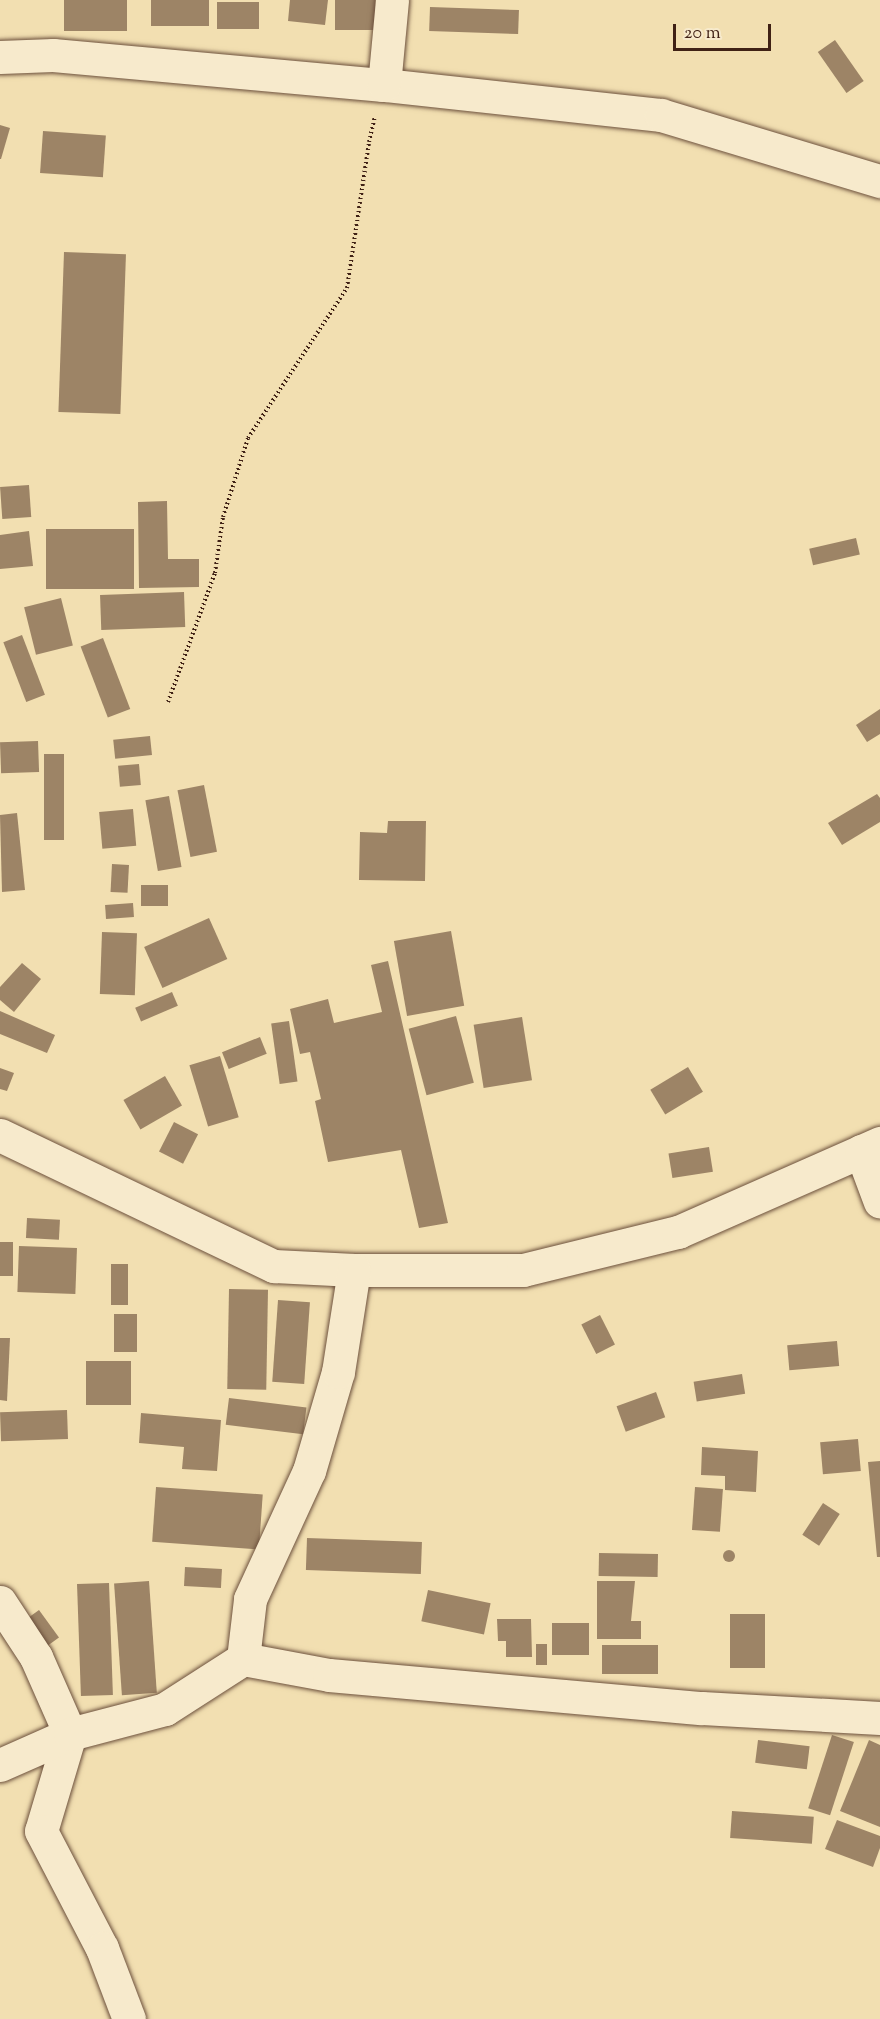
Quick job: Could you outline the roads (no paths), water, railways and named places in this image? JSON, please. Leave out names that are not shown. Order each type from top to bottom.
[{"type":"street","points":[[384,85],[392,0]]},
{"type":"street","points":[[0,57],[53,55],[384,85],[662,115],[880,181]]},
{"type":"street","points":[[0,1135],[274,1266],[354,1270],[523,1270],[678,1232],[870,1147],[880,1202]]},
{"type":"street","points":[[243,1659],[250,1599],[309,1471],[338,1372],[354,1270]]},
{"type":"street","points":[[0,1602],[36,1657],[70,1734],[41,1832],[102,1948],[129,2019]]},
{"type":"street","points":[[0,1765],[70,1734],[165,1709],[243,1659],[329,1676],[702,1708],[880,1718]]}]
